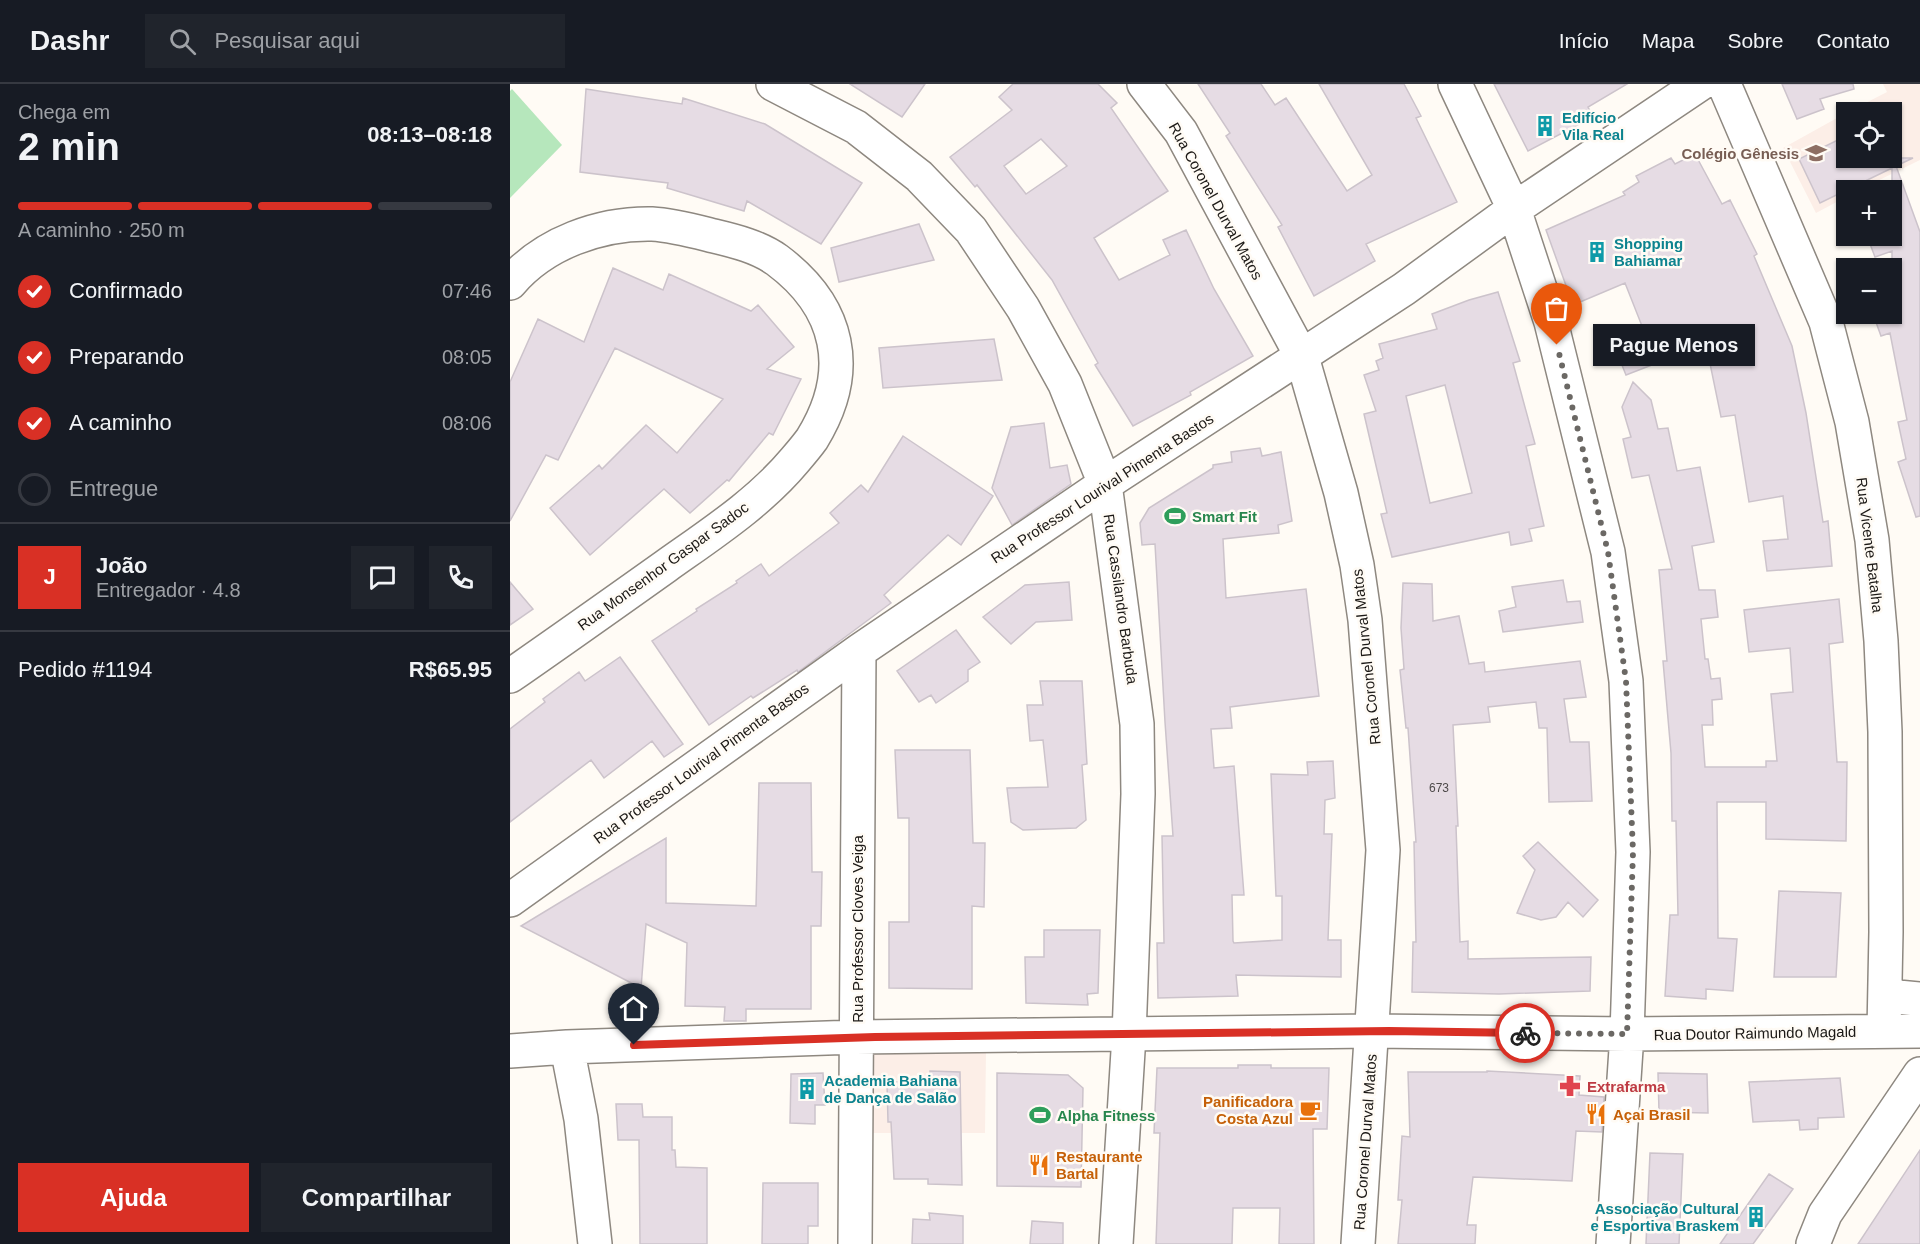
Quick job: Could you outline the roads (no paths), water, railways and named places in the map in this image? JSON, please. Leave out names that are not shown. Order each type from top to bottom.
[{"type":"street","name":"Rua Cassilandro Barbuda","points":[[773,84],[856,128],[919,176],[971,230],[1023,308],[1065,384],[1105,484],[1137,724],[1138,794],[1130,1035],[1116,1244]]},
{"type":"street","name":"Rua Coronel Durval Matos","points":[[1144,84],[1180,132],[1302,357],[1341,493],[1357,565],[1365,620],[1383,850],[1358,1244]]},
{"type":"street","points":[[1455,84],[1514,209],[1551,322],[1608,552],[1626,681],[1633,852],[1627,1034],[1613,1244]]},
{"type":"street","name":"Rua Professor Lourival Pimenta Bastos","points":[[510,900],[859,651],[1105,484],[1404,289],[1514,209],[1700,84]]},
{"type":"street","name":"Rua Vicente Batalha","points":[[1724,84],[1826,322],[1852,422],[1872,540],[1881,641],[1885,732],[1884,1031]]},
{"type":"street","name":"Rua Monsenhor Gaspar Sadoc","points":[[510,283],[547,250],[589,233],[622,226],[653,224],[740,242],[776,259],[810,290],[832,329],[837,367],[830,404],[812,440],[781,476],[727,523],[510,676]]},
{"type":"street","name":"Rua Professor Cloves Veiga","points":[[855,1244],[859,651]]},
{"type":"street","points":[[1885,991],[1898,997],[1920,999]]},
{"type":"street","name":"Rua Doutor Raimundo Magald","points":[[510,1051],[856,1037],[1372,1031],[1627,1034],[1920,1031]]},
{"type":"street","points":[[567,1047],[581,1119],[595,1244]]},
{"type":"street","points":[[1804,1244],[1920,1074]]},
{"type":"street","points":[[1814,1244],[1825,1214]]},
{"type":"place","name":"Edifício Vila Real","points":[[1545,126]]},
{"type":"place","name":"Colégio Gênesis","points":[[1816,153]]},
{"type":"place","name":"Shopping Bahiamar","points":[[1597,252]]},
{"type":"place","name":"Pague Menos","points":[[1557,345]]},
{"type":"place","name":"Smart Fit","points":[[1175,516]]},
{"type":"place","name":"Extrafarma","points":[[1570,1086]]},
{"type":"place","name":"Academia Bahiana de Dança de Salão","points":[[807,1089]]},
{"type":"place","name":"Panificadora Costa Azul","points":[[1310,1110]]},
{"type":"place","name":"Açai Brasil","points":[[1596,1114]]},
{"type":"place","name":"Alpha Fitness","points":[[1040,1115]]},
{"type":"place","name":"Restaurante Bartal","points":[[1039,1165]]},
{"type":"place","name":"Associação Cultural e Esportiva Braskem","points":[[1756,1217]]}]
